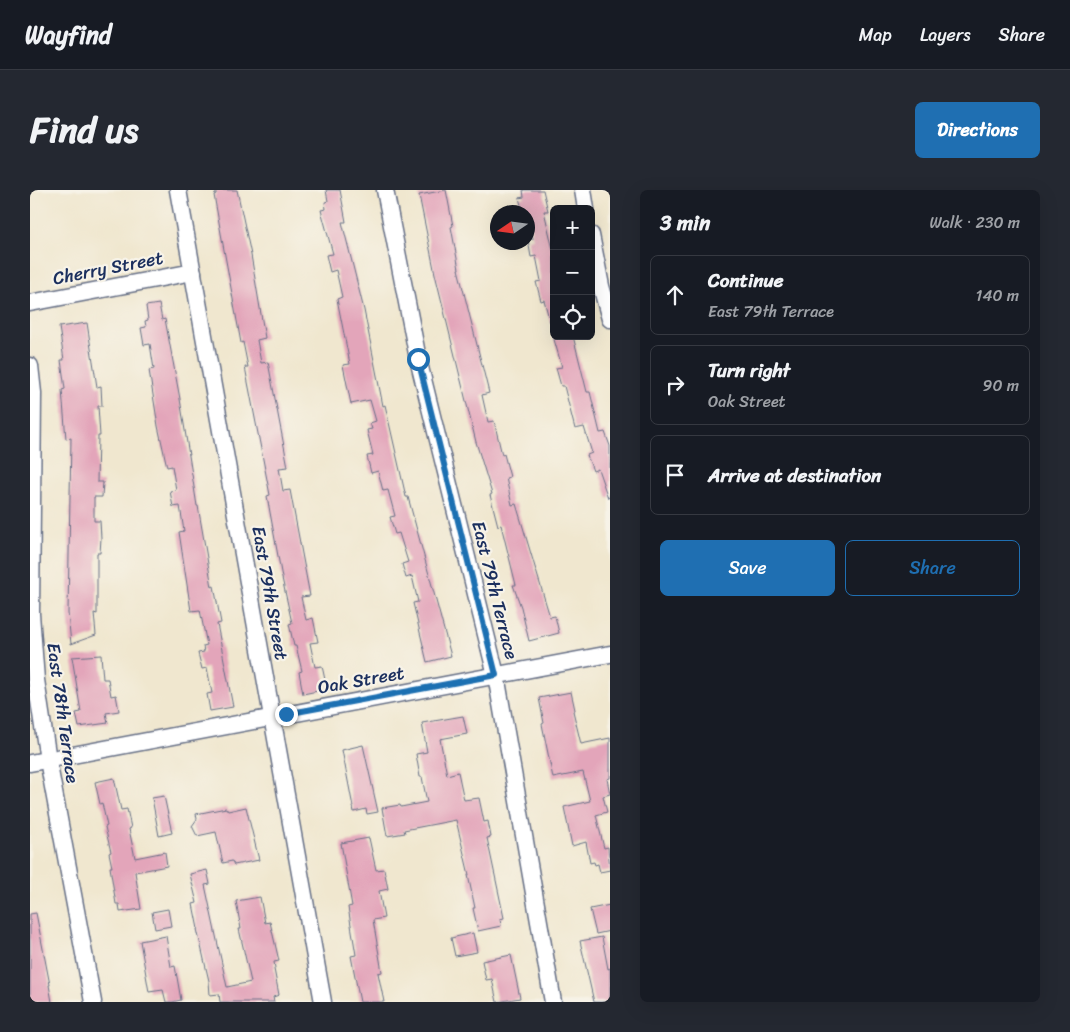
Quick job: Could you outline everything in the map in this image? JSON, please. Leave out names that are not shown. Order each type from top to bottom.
[{"type":"street","name":"East 79th Street","points":[[178,190],[323,1002]]},
{"type":"street","name":"East 79th Terrace","points":[[384,190],[418,359],[496,675],[553,1002]]},
{"type":"street","points":[[582,190],[585,205]]},
{"type":"street","points":[[594,250],[610,319]]},
{"type":"street","name":"Cherry Street","points":[[30,303],[193,272]]},
{"type":"street","name":"East 78th Terrace","points":[[30,366],[33,393],[31,614],[36,680],[48,760],[93,1002]]},
{"type":"street","name":"Oak Street","points":[[30,763],[610,654]]},
{"type":"building","points":[[216,190],[237,190],[251,255],[265,338],[257,340],[261,363],[268,362],[288,467],[279,468],[283,491],[290,490],[310,596],[301,597],[306,620],[313,618],[318,642],[310,643],[315,667],[322,666],[327,689],[303,694],[299,672],[302,671],[289,624],[292,623],[267,496],[270,495],[245,367],[248,367],[243,342],[241,343],[214,195]]},
{"type":"building","points":[[326,190],[340,190],[346,222],[342,222],[364,310],[383,406],[385,405],[406,497],[408,497],[451,656],[427,662],[413,603],[418,602],[412,576],[406,578],[402,564],[408,562],[399,533],[395,534],[390,517],[395,516],[388,490],[383,491],[378,471],[371,473],[367,456],[373,455],[367,430],[372,429],[370,423],[376,421],[370,400],[351,404],[343,365],[350,364],[337,299],[342,297],[336,270],[330,272],[326,255],[333,254],[321,210],[326,209],[325,202],[328,201]]},
{"type":"building","points":[[446,190],[453,226],[451,227],[458,269],[489,393],[482,395],[488,422],[494,421],[502,455],[504,454],[510,477],[506,478],[512,505],[516,504],[550,617],[555,616],[559,633],[529,641],[521,607],[513,585],[516,585],[501,525],[498,526],[490,495],[492,494],[476,442],[435,274],[419,195]]},
{"type":"building","points":[[523,190],[543,190],[548,211],[544,211],[550,237],[550,322],[544,300],[541,301],[536,282],[541,281],[536,256],[531,257],[530,250],[535,250],[535,205],[521,205],[519,198],[524,197]]},
{"type":"building","points":[[159,304],[162,320],[165,319],[180,399],[197,506],[212,587],[214,586],[221,623],[217,624],[233,707],[210,711],[207,694],[212,693],[207,668],[202,669],[198,653],[204,652],[203,646],[207,645],[200,610],[191,611],[179,532],[184,531],[180,506],[173,507],[170,491],[176,490],[172,466],[167,467],[158,426],[149,370],[154,369],[150,344],[144,345],[141,328],[146,327],[145,321],[148,320],[146,306]]},
{"type":"building","points":[[87,323],[97,387],[101,386],[102,406],[98,406],[100,436],[98,436],[97,482],[103,482],[102,497],[94,497],[94,521],[100,521],[101,538],[100,553],[97,553],[97,614],[94,613],[96,635],[71,644],[68,613],[71,438],[66,439],[62,390],[65,389],[61,360],[64,360],[59,327]]},
{"type":"building","points":[[554,340],[574,340],[600,433],[605,432],[610,446],[610,497],[608,498],[598,469],[593,471],[587,455],[592,453],[584,427],[575,429],[564,386],[561,386],[556,368],[562,367]]},
{"type":"building","points":[[101,655],[103,679],[108,679],[111,696],[116,695],[119,711],[106,713],[108,723],[79,727],[76,713],[81,712],[72,657]]},
{"type":"building","points":[[571,692],[575,710],[573,711],[581,744],[610,738],[610,778],[607,779],[610,794],[603,796],[607,812],[596,815],[604,848],[608,847],[610,870],[600,872],[598,864],[590,863],[586,842],[572,846],[564,807],[590,801],[583,772],[553,778],[542,724],[544,723],[539,698]]},
{"type":"building","points":[[463,716],[467,734],[440,739],[447,775],[458,772],[464,800],[479,798],[484,822],[488,821],[491,837],[487,838],[504,918],[500,919],[501,926],[478,931],[469,875],[456,820],[404,830],[405,833],[387,836],[382,808],[400,805],[401,807],[427,802],[416,754],[427,752],[422,723]]},
{"type":"building","points":[[363,745],[378,812],[367,814],[366,809],[354,812],[342,750]]},
{"type":"building","points":[[114,778],[121,810],[127,809],[135,858],[165,852],[167,866],[135,872],[141,909],[120,912],[119,904],[116,904],[110,867],[112,867],[109,853],[111,852],[105,827],[107,826],[95,782]]},
{"type":"building","points":[[164,796],[172,833],[159,836],[152,798]]},
{"type":"building","points":[[246,807],[259,860],[234,865],[232,861],[223,863],[216,832],[197,836],[192,826],[197,819],[196,814],[226,808],[228,811]]},
{"type":"building","points":[[369,838],[376,870],[384,869],[388,889],[379,891],[384,918],[373,920],[382,972],[378,973],[384,1002],[360,1002],[351,956],[356,955],[348,907],[352,906],[341,843]]},
{"type":"building","points":[[207,870],[210,884],[205,885],[227,987],[251,982],[239,929],[241,929],[236,901],[260,897],[265,923],[270,922],[279,961],[274,962],[279,995],[273,997],[274,1002],[220,1002],[219,994],[210,995],[209,981],[193,904],[197,903],[190,874]]},
{"type":"building","points":[[610,905],[610,931],[596,934],[590,909]]},
{"type":"building","points":[[168,909],[171,926],[155,929],[152,912]]},
{"type":"building","points":[[36,913],[52,1002],[30,1002],[30,914]]},
{"type":"building","points":[[473,933],[477,952],[455,956],[451,938]]},
{"type":"building","points":[[166,936],[171,967],[175,966],[181,1000],[172,1002],[166,1002],[163,990],[149,992],[140,941]]},
{"type":"building","points":[[602,937],[608,969],[610,968],[610,1002],[594,1002],[580,941]]},
{"type":"building","points":[[511,955],[520,998],[497,1002],[492,979],[486,980],[482,961]]},
{"type":"route","points":[[286,714],[496,675],[418,359]]}]
